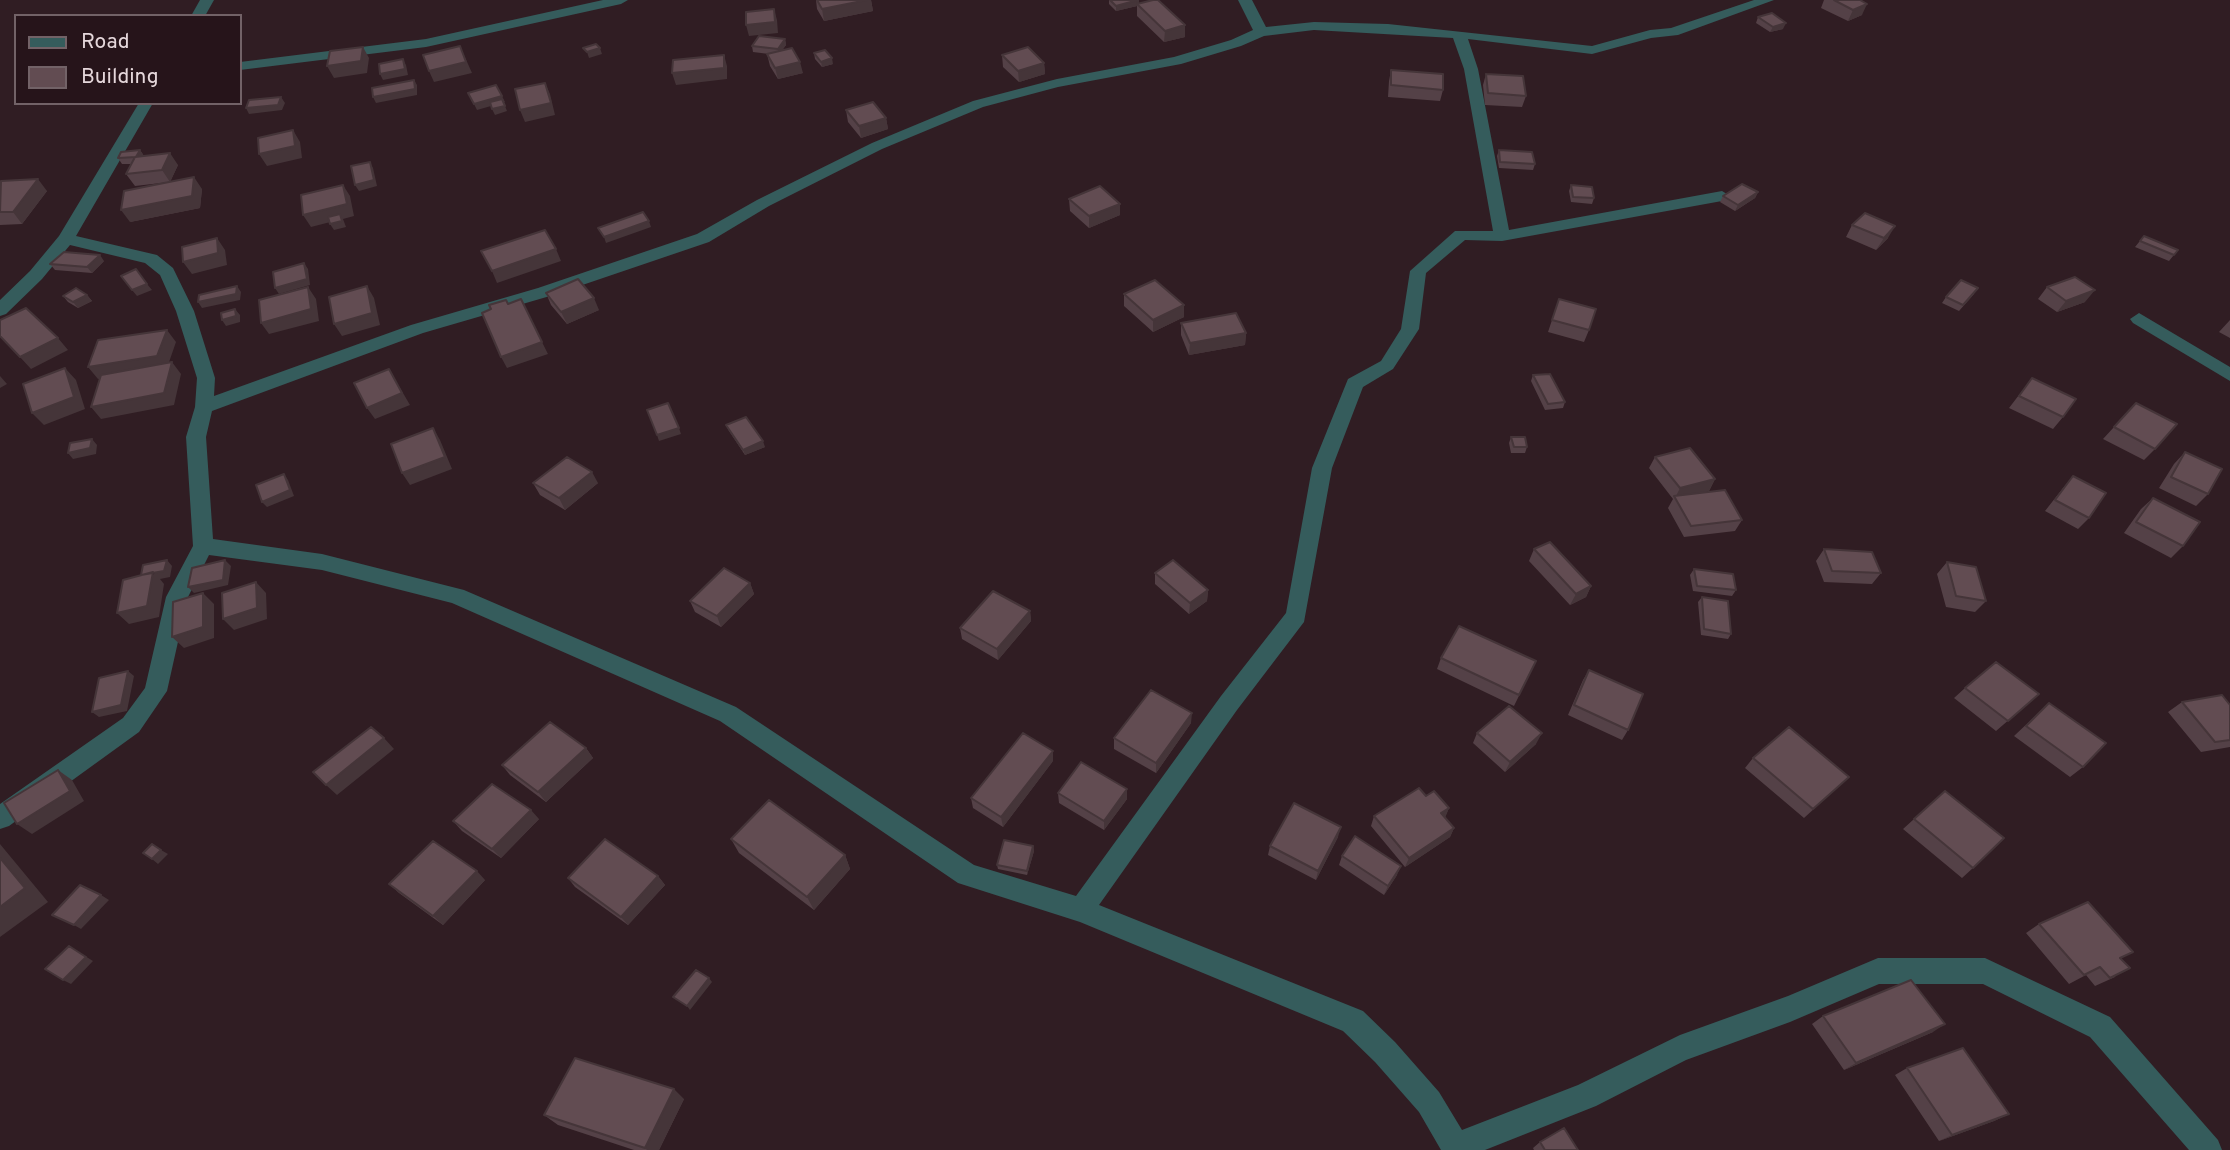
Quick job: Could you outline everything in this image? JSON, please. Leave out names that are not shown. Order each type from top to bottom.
[{"type":"street","points":[[242,66],[426,43],[621,0]]},
{"type":"street","points":[[1245,0],[1261,32]]},
{"type":"street","points":[[204,407],[417,329],[544,292],[703,238],[763,203],[865,152],[978,104],[1057,83],[1176,61],[1236,43],[1261,32],[1314,26],[1459,34],[1592,50],[1650,34],[1672,32],[1767,0]]},
{"type":"street","points":[[1459,34],[1471,69],[1502,236]]},
{"type":"street","points":[[0,310],[36,275],[66,239],[145,105]]},
{"type":"street","points":[[1081,910],[1229,703],[1296,616],[1322,468],[1355,383],[1387,365],[1410,329],[1418,271],[1461,235],[1502,236],[1721,196]]},
{"type":"street","points":[[0,818],[131,725],[156,691],[177,597],[203,546],[196,437],[204,407],[206,378],[185,311],[167,272],[151,259],[66,239]]},
{"type":"street","points":[[2139,319],[2230,374]]},
{"type":"street","points":[[203,546],[322,562],[456,596],[728,714],[967,875],[1081,910],[1353,1021],[1385,1052],[1429,1102],[1457,1148],[1586,1096],[1680,1049],[1790,1009],[1878,971],[1985,971],[2101,1027],[2208,1150]]},
{"type":"building","points":[[817,0],[867,0],[822,9]]},
{"type":"building","points":[[1110,0],[1138,0],[1116,6]]},
{"type":"building","points":[[1158,0],[1185,25],[1165,31],[1137,4]]},
{"type":"building","points":[[1834,0],[1860,0],[1867,4],[1853,10]]},
{"type":"building","points":[[774,9],[775,22],[746,25],[746,12]]},
{"type":"building","points":[[1772,13],[1786,23],[1773,27],[1758,17]]},
{"type":"building","points":[[759,36],[785,39],[778,49],[752,46]]},
{"type":"building","points":[[596,44],[600,48],[587,52],[583,48]]},
{"type":"building","points":[[460,46],[466,62],[429,71],[423,55]]},
{"type":"building","points":[[363,47],[361,61],[327,66],[330,51]]},
{"type":"building","points":[[1028,47],[1044,63],[1018,71],[1002,55]]},
{"type":"building","points":[[792,48],[800,62],[775,68],[767,54]]},
{"type":"building","points":[[825,50],[832,58],[821,62],[814,53]]},
{"type":"building","points":[[724,55],[724,68],[672,73],[673,60]]},
{"type":"building","points":[[403,59],[405,69],[380,74],[379,64]]},
{"type":"building","points":[[1391,70],[1443,74],[1443,90],[1391,85]]},
{"type":"building","points":[[1486,74],[1523,76],[1526,96],[1488,93]]},
{"type":"building","points":[[414,80],[415,89],[373,97],[372,88]]},
{"type":"building","points":[[545,83],[551,103],[520,110],[515,89]]},
{"type":"building","points":[[496,85],[502,96],[474,104],[468,93]]},
{"type":"building","points":[[281,97],[278,105],[246,108],[249,100]]},
{"type":"building","points":[[502,99],[505,106],[492,109],[490,102]]},
{"type":"building","points":[[873,102],[886,118],[859,126],[846,110]]},
{"type":"building","points":[[293,130],[295,146],[259,154],[258,138]]},
{"type":"building","points":[[140,150],[136,157],[118,158],[121,152]]},
{"type":"building","points":[[1499,150],[1532,152],[1535,164],[1500,162]]},
{"type":"building","points":[[170,153],[162,170],[126,174],[135,157]]},
{"type":"building","points":[[370,162],[374,180],[355,185],[351,166]]},
{"type":"building","points":[[194,177],[192,196],[121,210],[124,191]]},
{"type":"building","points":[[38,179],[13,212],[0,212],[1,181]]},
{"type":"building","points":[[1742,184],[1758,192],[1738,205],[1723,196]]},
{"type":"building","points":[[343,185],[347,204],[303,215],[301,195]]},
{"type":"building","points":[[1571,185],[1592,187],[1594,198],[1573,197]]},
{"type":"building","points":[[1100,186],[1120,204],[1089,216],[1069,199]]},
{"type":"building","points":[[643,212],[649,221],[604,237],[598,228]]},
{"type":"building","points":[[1865,213],[1895,226],[1884,238],[1852,225]]},
{"type":"building","points":[[340,214],[342,221],[330,224],[328,217]]},
{"type":"building","points":[[545,230],[556,249],[492,271],[481,251]]},
{"type":"building","points":[[2144,236],[2178,250],[2174,255],[2140,241]]},
{"type":"building","points":[[217,238],[218,253],[183,262],[182,247]]},
{"type":"building","points":[[64,252],[100,255],[87,267],[50,264]]},
{"type":"building","points":[[304,263],[307,279],[275,288],[273,272]]},
{"type":"building","points":[[136,269],[147,284],[132,290],[121,276]]},
{"type":"building","points":[[2075,277],[2095,290],[2066,301],[2047,287]]},
{"type":"building","points":[[578,279],[594,298],[561,312],[546,293]]},
{"type":"building","points":[[1155,280],[1184,305],[1153,320],[1124,294]]},
{"type":"building","points":[[1961,280],[1978,288],[1963,305],[1946,297]]},
{"type":"building","points":[[237,286],[236,294],[198,302],[199,295]]},
{"type":"building","points":[[367,286],[372,313],[334,324],[329,297]]},
{"type":"building","points":[[308,287],[311,309],[261,323],[259,300]]},
{"type":"building","points":[[76,288],[87,295],[73,302],[63,296]]},
{"type":"building","points":[[521,299],[542,342],[501,357],[482,313],[491,309],[489,305],[506,300],[508,304]]},
{"type":"building","points":[[1559,299],[1596,309],[1589,330],[1552,320]]},
{"type":"building","points":[[26,308],[58,338],[20,357],[0,336],[0,320]]},
{"type":"building","points":[[235,309],[236,316],[222,320],[221,313]]},
{"type":"building","points":[[1236,313],[1246,333],[1190,343],[1181,323]]},
{"type":"building","points":[[167,330],[157,356],[88,367],[98,340]]},
{"type":"building","points":[[172,362],[164,393],[91,407],[101,375]]},
{"type":"building","points":[[65,368],[74,397],[32,413],[23,384]]},
{"type":"building","points":[[389,369],[402,393],[367,408],[354,383]]},
{"type":"building","points":[[1550,374],[1565,402],[1548,404],[1533,375]]},
{"type":"building","points":[[2032,378],[2076,399],[2063,417],[2019,396]]},
{"type":"building","points":[[668,403],[679,428],[657,435],[647,410]]},
{"type":"building","points":[[2136,403],[2177,424],[2155,449],[2114,427]]},
{"type":"building","points":[[746,417],[763,441],[743,450],[726,425]]},
{"type":"building","points":[[433,428],[445,457],[402,473],[391,444]]},
{"type":"building","points":[[1511,437],[1525,437],[1527,447],[1514,447]]},
{"type":"building","points":[[92,439],[90,448],[68,453],[70,443]]},
{"type":"building","points":[[1690,448],[1715,479],[1680,488],[1655,457]]},
{"type":"building","points":[[2185,452],[2222,469],[2208,494],[2171,477]]},
{"type":"building","points":[[567,457],[592,472],[559,498],[533,483]]},
{"type":"building","points":[[284,474],[290,490],[262,502],[256,485]]},
{"type":"building","points":[[2073,476],[2106,493],[2089,518],[2055,500]]},
{"type":"building","points":[[1725,490],[1742,520],[1691,526],[1674,496]]},
{"type":"building","points":[[2153,498],[2200,522],[2183,546],[2136,522]]},
{"type":"building","points":[[1550,542],[1591,586],[1576,594],[1534,549]]},
{"type":"building","points":[[1824,549],[1872,552],[1881,573],[1832,571]]},
{"type":"building","points":[[167,560],[164,571],[141,575],[143,565]]},
{"type":"building","points":[[225,560],[223,580],[188,587],[192,568]]},
{"type":"building","points":[[1173,560],[1208,590],[1190,603],[1155,573]]},
{"type":"building","points":[[1947,562],[1976,567],[1986,601],[1956,596]]},
{"type":"building","points":[[724,568],[750,583],[717,616],[690,601]]},
{"type":"building","points":[[1694,569],[1733,574],[1736,590],[1697,586]]},
{"type":"building","points":[[153,572],[147,606],[117,613],[123,580]]},
{"type":"building","points":[[256,582],[257,608],[223,619],[222,593]]},
{"type":"building","points":[[993,591],[1030,611],[997,649],[960,628]]},
{"type":"building","points":[[203,593],[203,627],[172,637],[173,602]]},
{"type":"building","points":[[1702,597],[1728,601],[1731,634],[1704,629]]},
{"type":"building","points":[[1459,626],[1536,661],[1519,695],[1441,658]]},
{"type":"building","points":[[1996,662],[2039,694],[2008,721],[1965,688]]},
{"type":"building","points":[[1589,670],[1643,694],[1628,730],[1574,705]]},
{"type":"building","points":[[128,671],[121,705],[92,712],[99,678]]},
{"type":"building","points":[[1151,690],[1192,713],[1156,763],[1114,738]]},
{"type":"building","points":[[2222,695],[2230,705],[2230,740],[2215,742],[2182,702]]},
{"type":"building","points":[[2049,703],[2106,743],[2083,767],[2026,726]]},
{"type":"building","points":[[1509,706],[1542,733],[1510,762],[1477,733]]},
{"type":"building","points":[[550,722],[586,748],[538,792],[502,765]]},
{"type":"building","points":[[371,727],[384,738],[326,785],[313,772]]},
{"type":"building","points":[[1789,727],[1849,777],[1813,809],[1753,758]]},
{"type":"building","points":[[1023,733],[1053,751],[1001,817],[971,798]]},
{"type":"building","points":[[1081,762],[1127,789],[1104,821],[1058,793]]},
{"type":"building","points":[[58,770],[70,791],[17,824],[4,803]]},
{"type":"building","points":[[492,784],[531,810],[492,849],[453,821]]},
{"type":"building","points":[[1419,788],[1426,796],[1434,791],[1449,808],[1441,813],[1454,828],[1409,858],[1374,816]]},
{"type":"building","points":[[1945,791],[2004,838],[1973,868],[1914,819]]},
{"type":"building","points":[[769,800],[845,855],[807,897],[731,839]]},
{"type":"building","points":[[1294,803],[1341,827],[1318,871],[1270,846]]},
{"type":"building","points":[[1355,836],[1401,866],[1388,886],[1342,856]]},
{"type":"building","points":[[605,839],[658,876],[621,917],[568,878]]},
{"type":"building","points":[[1004,840],[1033,846],[1027,871],[997,865]]},
{"type":"building","points":[[433,841],[477,871],[433,916],[389,884]]},
{"type":"building","points":[[152,844],[161,850],[152,859],[143,853]]},
{"type":"building","points":[[0,858],[25,888],[0,907]]},
{"type":"building","points":[[80,885],[101,895],[74,925],[52,915]]},
{"type":"building","points":[[2088,902],[2133,952],[2120,958],[2130,968],[2110,978],[2100,967],[2084,975],[2039,924]]},
{"type":"building","points":[[69,946],[86,957],[63,980],[45,969]]},
{"type":"building","points":[[696,970],[709,978],[687,1006],[673,997]]},
{"type":"building","points":[[1911,980],[1945,1024],[1856,1063],[1823,1016]]},
{"type":"building","points":[[1963,1048],[2009,1114],[1952,1135],[1907,1068]]},
{"type":"building","points":[[575,1058],[674,1089],[645,1148],[544,1115]]},
{"type":"building","points":[[1564,1128],[1578,1150],[1545,1150],[1540,1142]]}]
